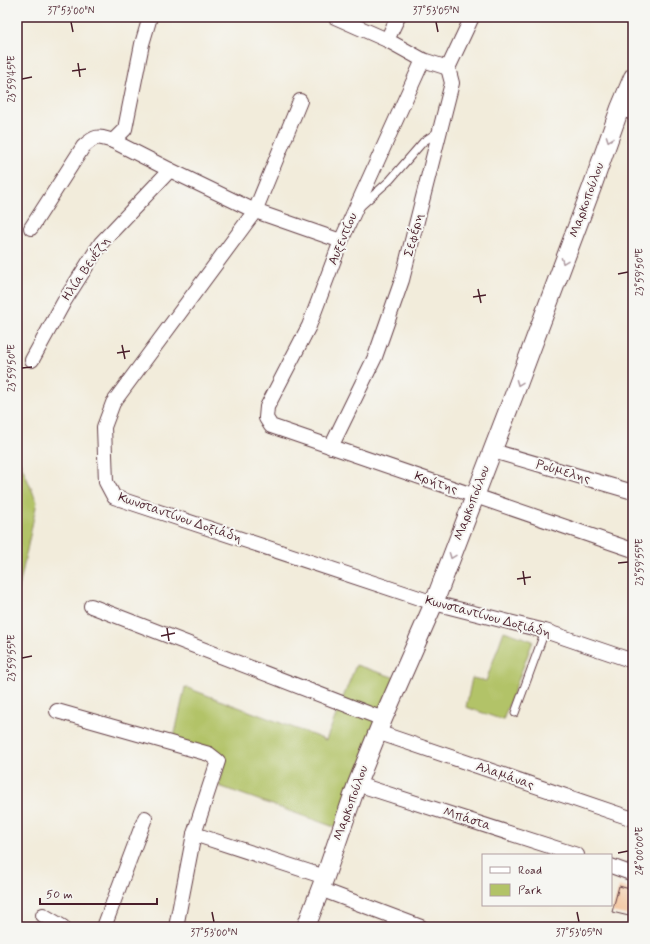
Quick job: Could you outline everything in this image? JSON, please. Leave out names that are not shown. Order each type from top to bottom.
[{"type":"street","points":[[113,140],[125,129],[142,44],[150,17]]},
{"type":"street","points":[[335,17],[387,40],[422,60],[448,68],[472,17]]},
{"type":"street","points":[[387,40],[398,17]]},
{"type":"street","name":"Αυξεντίου","points":[[266,418],[267,407],[309,326],[341,241],[422,60]]},
{"type":"street","name":"Σεφέρη","points":[[331,447],[375,357],[402,280],[452,83],[448,68]]},
{"type":"street","name":"Μαρκοπούλου","points":[[306,927],[357,784],[380,726],[434,603],[587,202],[627,110],[633,76]]},
{"type":"street","name":"Κωνσταντίνου Δοξιάδη","points":[[300,101],[255,211],[113,403],[104,427],[106,482],[114,497],[434,603],[545,631],[633,661]]},
{"type":"street","points":[[31,228],[83,147],[91,140],[100,137],[113,140],[170,170],[255,211],[341,241]]},
{"type":"street","name":"Ηλία Βενέζη","points":[[32,360],[65,300],[101,243],[170,170]]},
{"type":"street","name":"Κρήτης","points":[[266,418],[271,426],[633,550]]},
{"type":"street","name":"Ρούμελης","points":[[493,451],[633,492]]},
{"type":"street","name":"Αλαμάνας","points":[[91,606],[380,726],[633,819]]},
{"type":"street","points":[[57,711],[209,754],[218,761],[194,834],[176,927]]},
{"type":"street","name":"Μπάστα","points":[[357,784],[574,854]]},
{"type":"street","points":[[104,927],[145,818]]},
{"type":"street","points":[[194,834],[322,883],[422,927]]},
{"type":"street","points":[[612,866],[633,874]]},
{"type":"street","points":[[44,915],[63,927]]},
{"type":"lane","points":[[354,212],[390,180],[423,142],[440,130]]},
{"type":"lane","points":[[515,713],[545,631]]},
{"type":"green space","points":[[17,455],[37,502],[17,598]]},
{"type":"green space","points":[[504,631],[533,641],[503,720],[466,707],[472,678],[486,681]]},
{"type":"green space","points":[[356,665],[399,679],[340,829],[219,786],[226,758],[174,738],[185,687],[326,740]]},
{"type":"building","points":[[619,886],[633,890],[633,917],[612,912]]}]
